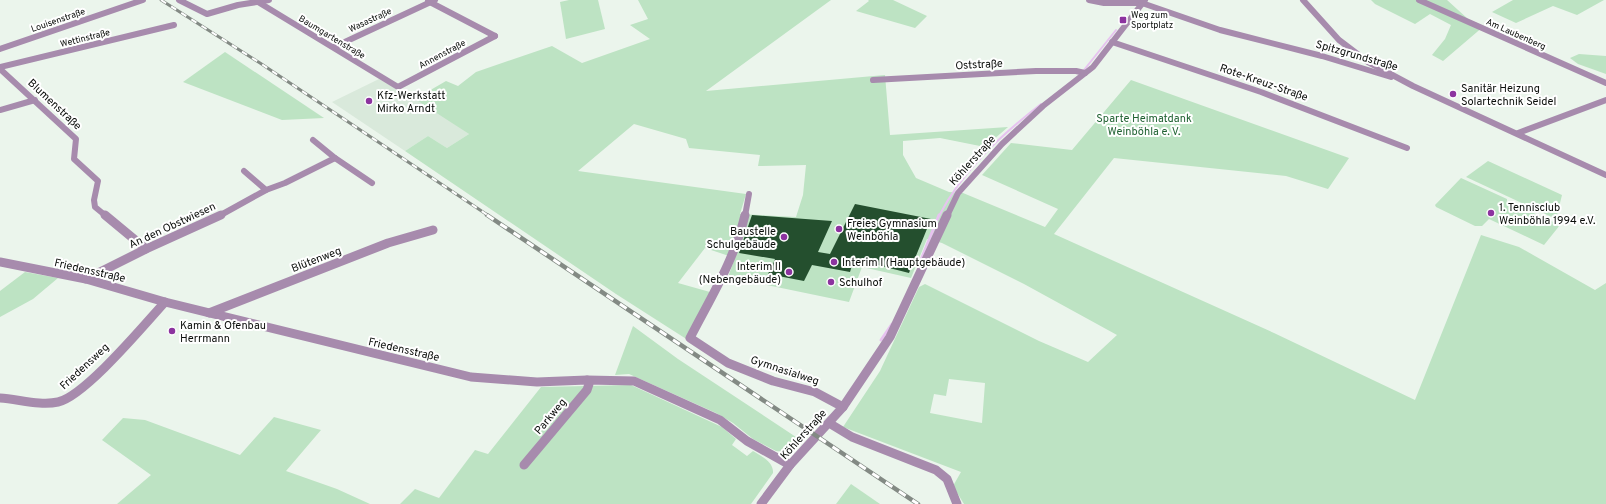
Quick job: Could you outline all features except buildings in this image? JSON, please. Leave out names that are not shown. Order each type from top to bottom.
[{"type":"street","name":"Louisenstraße","points":[[0,49],[143,0]]},
{"type":"street","points":[[179,0],[207,14],[250,3],[269,0]]},
{"type":"street","name":"Spitzgrundstraße","points":[[1089,0],[1104,3],[1144,1],[1220,30],[1322,56],[1381,75],[1396,77],[1606,175]]},
{"type":"street","points":[[1302,0],[1346,47],[1396,77]]},
{"type":"street","name":"Am Laubenberg","points":[[1419,0],[1606,83]]},
{"type":"street","name":"Annenstraße","points":[[398,87],[495,36],[431,1]]},
{"type":"street","name":"Wasastraße","points":[[334,47],[431,1]]},
{"type":"street","name":"Köhlerstraße","points":[[761,504],[790,465],[842,407],[890,337],[958,193],[1002,144],[1043,106],[1085,73],[1112,42],[1144,1]]},
{"type":"street","name":"Baumgartenstraße","points":[[258,2],[398,87]]},
{"type":"street","points":[[236,10],[250,3]]},
{"type":"street","name":"Wettinstraße","points":[[0,68],[174,25]]},
{"type":"street","name":"Rote-Kreuz-Straße","points":[[1112,42],[1266,93],[1407,148]]},
{"type":"street","name":"Blumenstraße","points":[[0,68],[76,139],[74,159],[98,181],[94,200],[95,207],[146,248]]},
{"type":"street","name":"Oststraße","points":[[873,80],[1036,71],[1072,71],[1085,73]]},
{"type":"street","points":[[0,110],[35,100]]},
{"type":"street","points":[[1518,133],[1606,100]]},
{"type":"street","points":[[313,140],[335,158],[372,183]]},
{"type":"street","name":"An den Obstwiesen","points":[[86,280],[146,248],[217,217],[266,190],[285,183],[335,158]]},
{"type":"street","points":[[244,171],[266,190]]},
{"type":"street","name":"Gymnasialweg","points":[[749,194],[745,218],[734,253],[710,302],[690,338],[728,363],[773,381],[815,392],[842,407]]},
{"type":"street","name":"Blütenweg","points":[[209,313],[382,245],[433,230]]},
{"type":"street","name":"Friedensstraße","points":[[0,262],[86,280],[165,302],[471,377],[536,382],[588,380],[634,381],[720,420],[747,440],[790,465]]},
{"type":"street","name":"Friedensweg","points":[[0,398],[59,402],[68,398],[91,378],[165,302]]},
{"type":"street","name":"Parkweg","points":[[524,465],[587,390],[589,384],[588,380]]},
{"type":"street","points":[[829,423],[852,437],[936,470],[947,479],[957,504]]},
{"type":"shaded area","points":[[379,79],[433,109],[469,134],[447,148],[428,136],[405,151],[332,102]]},
{"type":"green space","points":[[569,0],[598,0],[605,29],[566,39],[560,2]]},
{"type":"green space","name":"Sparte Heimatdank Weinböhla e. V.","points":[[638,0],[831,0],[706,91],[885,75],[890,135],[1008,127],[985,147],[940,138],[903,141],[903,155],[916,178],[949,192],[963,193],[1045,227],[1058,209],[982,175],[1011,143],[1072,150],[1131,80],[1349,158],[1328,189],[1286,176],[1114,158],[1054,234],[1274,333],[1415,400],[1481,235],[1519,247],[1595,290],[1606,283],[1606,504],[964,504],[953,486],[961,472],[843,427],[880,371],[919,287],[925,284],[1039,341],[1088,362],[1117,335],[1024,284],[942,243],[927,239],[911,278],[862,267],[849,302],[728,277],[735,258],[705,248],[678,283],[717,294],[691,342],[616,294],[405,151],[428,136],[447,148],[469,134],[415,99],[446,81],[458,86],[476,72],[552,46],[582,63],[650,39],[630,25],[648,19]],"holes":[[[634,124],[686,139],[689,148],[760,155],[758,166],[806,165],[803,195],[796,217],[740,214],[746,194],[578,171]],[[949,379],[985,383],[982,423],[930,413],[934,394],[946,396]]]},
{"type":"green space","points":[[868,0],[893,0],[927,16],[915,28],[856,11],[869,1]]},
{"type":"green space","points":[[1371,0],[1447,0],[1468,19],[1484,26],[1443,61],[1432,55],[1445,39],[1451,25],[1430,14],[1415,24],[1375,4]]},
{"type":"green space","points":[[1513,0],[1604,0],[1577,15],[1553,6],[1516,23],[1492,12]]},
{"type":"green space","points":[[225,52],[324,118],[282,120],[183,82]]},
{"type":"green space","points":[[1579,54],[1606,56],[1606,74],[1578,64],[1570,58]]},
{"type":"green space","points":[[1488,161],[1562,195],[1556,219],[1466,177]]},
{"type":"green space","name":"1. Tennisclub Weinböhla 1994 e.V.","points":[[1461,178],[1560,225],[1544,245],[1489,219],[1482,226],[1475,226],[1436,207],[1435,205]]},
{"type":"green space","points":[[25,272],[58,278],[33,299],[0,317],[0,291]]},
{"type":"green space","points":[[633,326],[678,359],[802,441],[795,448],[787,452],[776,451],[753,439],[733,423],[716,413],[629,374],[615,375]]},
{"type":"green space","points":[[631,385],[722,427],[736,439],[732,445],[747,456],[753,451],[763,457],[773,469],[773,473],[751,504],[400,504],[415,489],[439,498],[475,450],[488,454],[541,387]]},
{"type":"green space","points":[[274,417],[321,430],[286,471],[337,489],[370,504],[117,504],[151,475],[102,440],[123,418],[145,420],[240,455]]},
{"type":"green space","points":[[851,484],[880,504],[836,504]]},
{"type":"waterway","points":[[1084,70],[1116,30]]},
{"type":"waterway","points":[[939,216],[948,200],[971,169],[997,141],[1041,104]]},
{"type":"waterway","points":[[919,265],[939,215]]},
{"type":"waterway","points":[[881,340],[892,324]]},
{"type":"railway","points":[[161,0],[260,63],[489,216]]},
{"type":"railway","points":[[487,215],[918,504]]},
{"type":"place","name":"Weg zum Sportplatz","points":[[1123,20]]},
{"type":"place","name":"Sanitär Heizung Solartechnik Seidel","points":[[1453,94]]},
{"type":"place","name":"Kfz-Werkstatt Mirko Arndt","points":[[369,101]]},
{"type":"place","name":"1. Tennisclub Weinböhla 1994 e.V.","points":[[1491,213]]},
{"type":"place","name":"Freies Gymnasium Weinböhla","points":[[839,229]]},
{"type":"place","name":"Baustelle Schulgebäude","points":[[784,237]]},
{"type":"place","name":"Interim I (Hauptgebäude)","points":[[834,262]]},
{"type":"place","name":"Interim II (Nebengebäude)","points":[[789,272]]},
{"type":"place","name":"Schulhof","points":[[831,282]]},
{"type":"place","name":"Kamin & Ofenbau Herrmann","points":[[172,331]]}]
